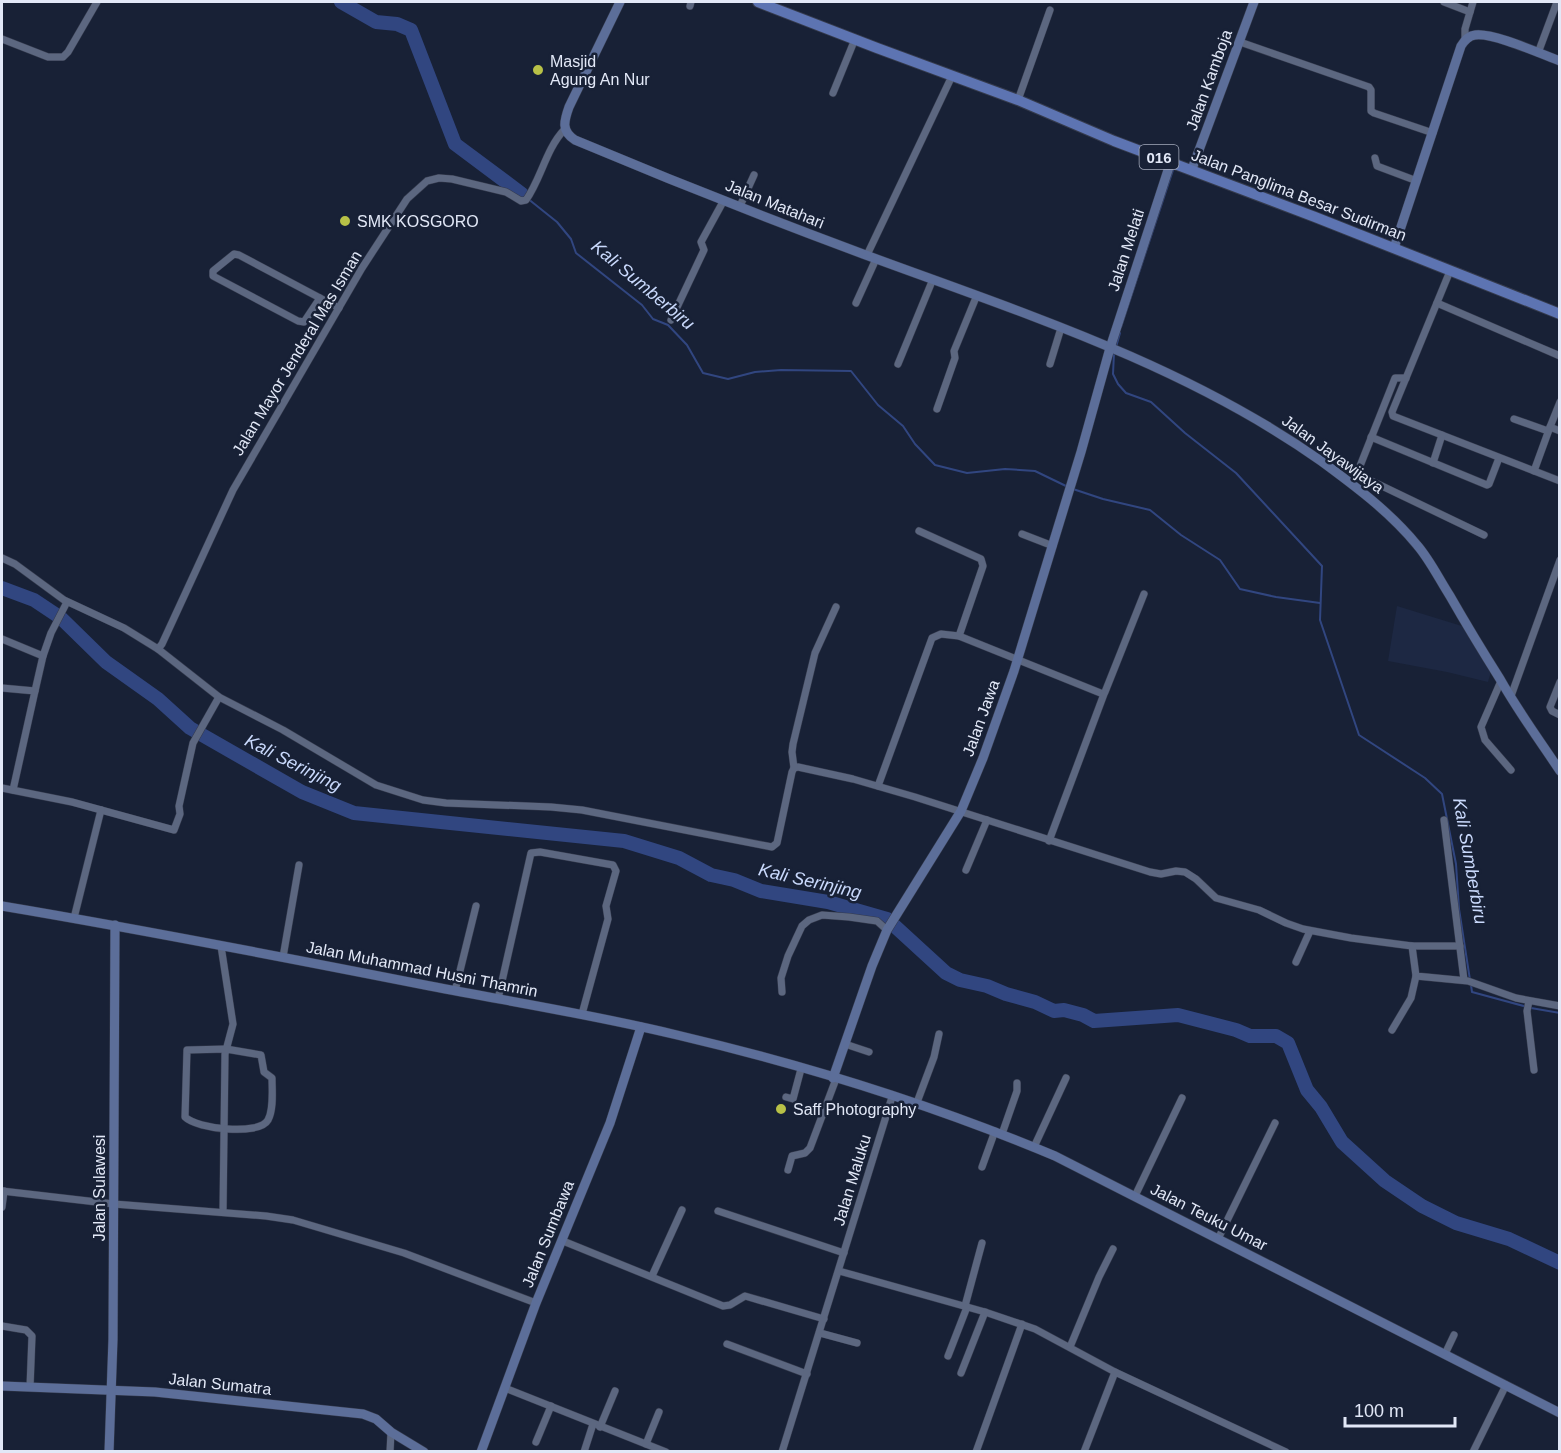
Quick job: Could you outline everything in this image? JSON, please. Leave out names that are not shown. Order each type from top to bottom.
[{"type":"main road","name":"Jalan Panglima Besar Sudirman","points":[[758,2],[1018,100],[1114,141],[1192,169],[1559,312]]},
{"type":"street","points":[[2,39],[43,56],[63,57],[97,2]]},
{"type":"street","points":[[564,130],[569,107],[620,2]]},
{"type":"street","name":"Jalan Kamboja","points":[[1192,169],[1254,2]]},
{"type":"street","points":[[1444,2],[1470,12]]},
{"type":"street","points":[[1394,248],[1465,39],[1465,29],[1473,2]]},
{"type":"street","points":[[1538,53],[1557,2]]},
{"type":"street","points":[[1018,100],[1050,10]]},
{"type":"street","points":[[1465,39],[1474,34],[1483,35],[1560,61]]},
{"type":"street","points":[[833,93],[855,39]]},
{"type":"street","points":[[1240,42],[1369,87],[1371,108],[1374,113],[1432,133]]},
{"type":"street","points":[[856,303],[871,257],[952,76]]},
{"type":"street","name":"Jalan Mayor Jenderal Mas Isman","points":[[158,649],[233,489],[388,226],[407,200],[427,181],[439,178],[506,192],[521,201],[527,199],[556,141],[564,130]]},
{"type":"street","name":"Jalan Matahari","points":[[564,130],[575,140],[724,200],[977,295],[1114,350]]},
{"type":"street","points":[[1375,158],[1377,166],[1417,181]]},
{"type":"street","name":"Jalan Melati","points":[[1114,350],[1171,161]]},
{"type":"street","points":[[740,206],[754,175]]},
{"type":"street","points":[[671,320],[704,250],[701,242],[724,200]]},
{"type":"street","points":[[320,298],[306,319],[301,322],[215,278],[212,273],[232,255],[238,255],[320,298],[339,308]]},
{"type":"street","points":[[1450,271],[1392,412],[1393,416],[1560,481]]},
{"type":"street","points":[[898,364],[933,279]]},
{"type":"street","points":[[937,409],[956,358],[954,351],[977,295]]},
{"type":"street","points":[[1437,303],[1560,356]]},
{"type":"street","points":[[1050,364],[1061,328]]},
{"type":"street","name":"Jalan Jayawijaya","points":[[1114,350],[1211,394],[1289,438],[1353,484],[1384,511],[1416,544],[1433,567],[1501,681],[1560,771]]},
{"type":"street","name":"Jalan Jawa","points":[[835,1078],[872,966],[888,928],[961,811],[983,758],[1017,661],[1114,350]]},
{"type":"street","points":[[1353,484],[1395,378],[1406,378]]},
{"type":"street","points":[[1534,471],[1560,402]]},
{"type":"street","points":[[1514,419],[1560,431]]},
{"type":"street","points":[[1433,463],[1442,435]]},
{"type":"street","points":[[1371,437],[1487,485],[1499,458]]},
{"type":"street","points":[[1357,474],[1484,535]]},
{"type":"street","points":[[920,531],[981,559],[983,566],[959,636]]},
{"type":"street","points":[[1022,534],[1053,546]]},
{"type":"street","points":[[2,558],[15,564],[67,602],[116,622],[158,649],[217,700],[283,730],[376,785],[414,797],[446,803],[582,810],[770,847],[777,843],[794,768],[792,752],[815,653],[836,607]]},
{"type":"street","points":[[1511,696],[1560,560]]},
{"type":"street","points":[[1049,840],[1144,594]]},
{"type":"street","points":[[13,790],[43,656],[51,633],[67,602]]},
{"type":"street","points":[[878,786],[929,641],[934,636],[941,634],[959,636],[1098,693],[1104,693]]},
{"type":"street","points":[[2,639],[43,656]]},
{"type":"street","points":[[1501,681],[1481,727],[1485,740],[1511,770]]},
{"type":"street","points":[[1560,682],[1551,707],[1552,711],[1560,715]]},
{"type":"street","points":[[2,688],[35,691]]},
{"type":"street","points":[[2,788],[101,810],[174,830],[180,814],[179,806],[193,743],[217,700]]},
{"type":"street","points":[[794,768],[818,771],[878,786],[1150,872],[1161,874],[1185,872],[1193,876],[1216,898],[1259,910],[1295,927],[1412,946],[1460,946]]},
{"type":"street","points":[[74,918],[101,810]]},
{"type":"street","points":[[966,870],[987,820]]},
{"type":"street","points":[[1444,820],[1460,946],[1469,981]]},
{"type":"street","points":[[498,999],[531,854],[536,852],[596,862],[612,865],[616,871],[606,906],[608,919],[582,1014]]},
{"type":"street","points":[[283,957],[299,865]]},
{"type":"street","name":"Jalan Muhammad Husni Thamrin","points":[[2,906],[115,925],[582,1014],[750,1053],[835,1078]]},
{"type":"street","points":[[455,991],[477,906]]},
{"type":"street","points":[[782,992],[781,978],[788,956],[801,926],[809,920],[819,915],[849,917],[877,921],[888,928]]},
{"type":"street","name":"Jalan Sulawesi","points":[[109,1452],[114,1204],[115,925]]},
{"type":"street","points":[[1296,962],[1310,931]]},
{"type":"street","points":[[221,946],[233,1024],[226,1049],[223,1212]]},
{"type":"street","points":[[1392,1030],[1411,998],[1416,976],[1412,946]]},
{"type":"street","points":[[1416,976],[1469,981],[1528,1006],[1560,1006]]},
{"type":"street","points":[[1528,1006],[1534,1070]]},
{"type":"street","name":"Jalan Sumbawa","points":[[481,1452],[536,1303],[610,1123],[641,1027]]},
{"type":"street","points":[[916,1105],[934,1057],[939,1034]]},
{"type":"street","points":[[845,1044],[868,1052]]},
{"type":"street","points":[[226,1049],[261,1055],[264,1071],[272,1080],[271,1109],[267,1122],[259,1127],[224,1128],[199,1125],[186,1119],[187,1050],[226,1049]]},
{"type":"street","points":[[786,1097],[793,1099],[801,1069]]},
{"type":"street","points":[[788,1170],[792,1156],[805,1153],[810,1148],[835,1078]]},
{"type":"street","name":"Jalan Teuku Umar","points":[[835,1078],[1034,1147],[1135,1196],[1560,1413]]},
{"type":"street","points":[[1034,1147],[1066,1078]]},
{"type":"street","points":[[982,1167],[1017,1091],[1017,1083]]},
{"type":"street","name":"Jalan Maluku","points":[[782,1452],[892,1097]]},
{"type":"street","points":[[1135,1196],[1182,1098]]},
{"type":"street","points":[[1218,1239],[1275,1123]]},
{"type":"street","points":[[2,1207],[3,1191],[114,1204],[275,1217],[404,1253],[536,1303]]},
{"type":"street","points":[[652,1276],[682,1210]]},
{"type":"street","points":[[718,1211],[844,1253]]},
{"type":"street","points":[[562,1241],[725,1306],[745,1296],[824,1319]]},
{"type":"street","points":[[948,1356],[966,1306],[982,1243]]},
{"type":"street","points":[[1070,1347],[1113,1249]]},
{"type":"street","points":[[839,1271],[1022,1324],[1115,1372],[1286,1452]]},
{"type":"street","points":[[961,1373],[985,1312]]},
{"type":"street","points":[[976,1452],[1022,1324]]},
{"type":"street","points":[[2,1326],[26,1330],[32,1336],[30,1387]]},
{"type":"street","points":[[820,1333],[857,1343]]},
{"type":"street","points":[[1445,1354],[1454,1335]]},
{"type":"street","points":[[727,1344],[807,1374]]},
{"type":"street","points":[[1083,1452],[1115,1372]]},
{"type":"street","points":[[1473,1452],[1506,1385]]},
{"type":"street","name":"Jalan Sumatra","points":[[2,1386],[111,1389],[363,1414],[376,1419],[391,1432],[424,1452]]},
{"type":"street","points":[[505,1388],[666,1452]]},
{"type":"street","points":[[600,1427],[615,1391]]},
{"type":"street","points":[[536,1442],[551,1406]]},
{"type":"street","points":[[646,1444],[658,1412]]},
{"type":"street","points":[[584,1452],[593,1424]]},
{"type":"street","points":[[390,1452],[391,1432]]},
{"type":"shaded area","points":[[1397,606],[1465,627],[1492,668],[1488,682],[1388,661]]},
{"type":"waterway","name":"Kali Sumberbiru","points":[[341,2],[376,22],[397,24],[411,30],[455,144],[522,194]]},
{"type":"waterway","points":[[1121,327],[1173,170]]},
{"type":"waterway","name":"Kali Sumberbiru","points":[[522,194],[557,222],[571,239],[576,253],[642,305],[653,319],[668,325],[687,345],[703,373],[728,379],[755,372],[781,370],[851,371],[878,405],[903,426],[915,444],[935,465],[967,473],[1005,469],[1035,471],[1068,487]]},
{"type":"waterway","points":[[1116,347],[1120,333]]},
{"type":"waterway","name":"Kali Sumberbiru","points":[[1114,353],[1113,374],[1126,393],[1151,402],[1185,433],[1236,473],[1322,566],[1320,620],[1359,735],[1425,778],[1442,794],[1456,864],[1459,909],[1470,980]]},
{"type":"waterway","name":"Kali Sumberbiru","points":[[1073,489],[1150,510],[1181,535],[1220,560],[1240,589],[1320,603]]},
{"type":"waterway","name":"Kali Serinjing","points":[[2,588],[34,600],[61,618],[106,662],[158,699],[190,728],[302,792],[354,813],[624,841],[679,858],[711,875],[734,880],[761,891],[828,902],[887,919],[946,973],[960,980],[987,986],[1035,1002],[1054,1011],[1064,1010],[1083,1015],[1094,1021],[1178,1015],[1236,1030],[1250,1036],[1276,1036],[1288,1043],[1307,1090],[1321,1107],[1342,1142],[1385,1181],[1422,1206],[1456,1223],[1509,1239],[1560,1263]]},
{"type":"waterway","name":"Kali Sumberbiru","points":[[1471,985],[1472,992],[1531,1008],[1560,1013]]},
{"type":"place","name":"Masjid Agung An Nur","points":[[538,70]]},
{"type":"place","name":"SMK KOSGORO","points":[[345,221]]},
{"type":"place","name":"Saff Photography","points":[[781,1109]]}]
